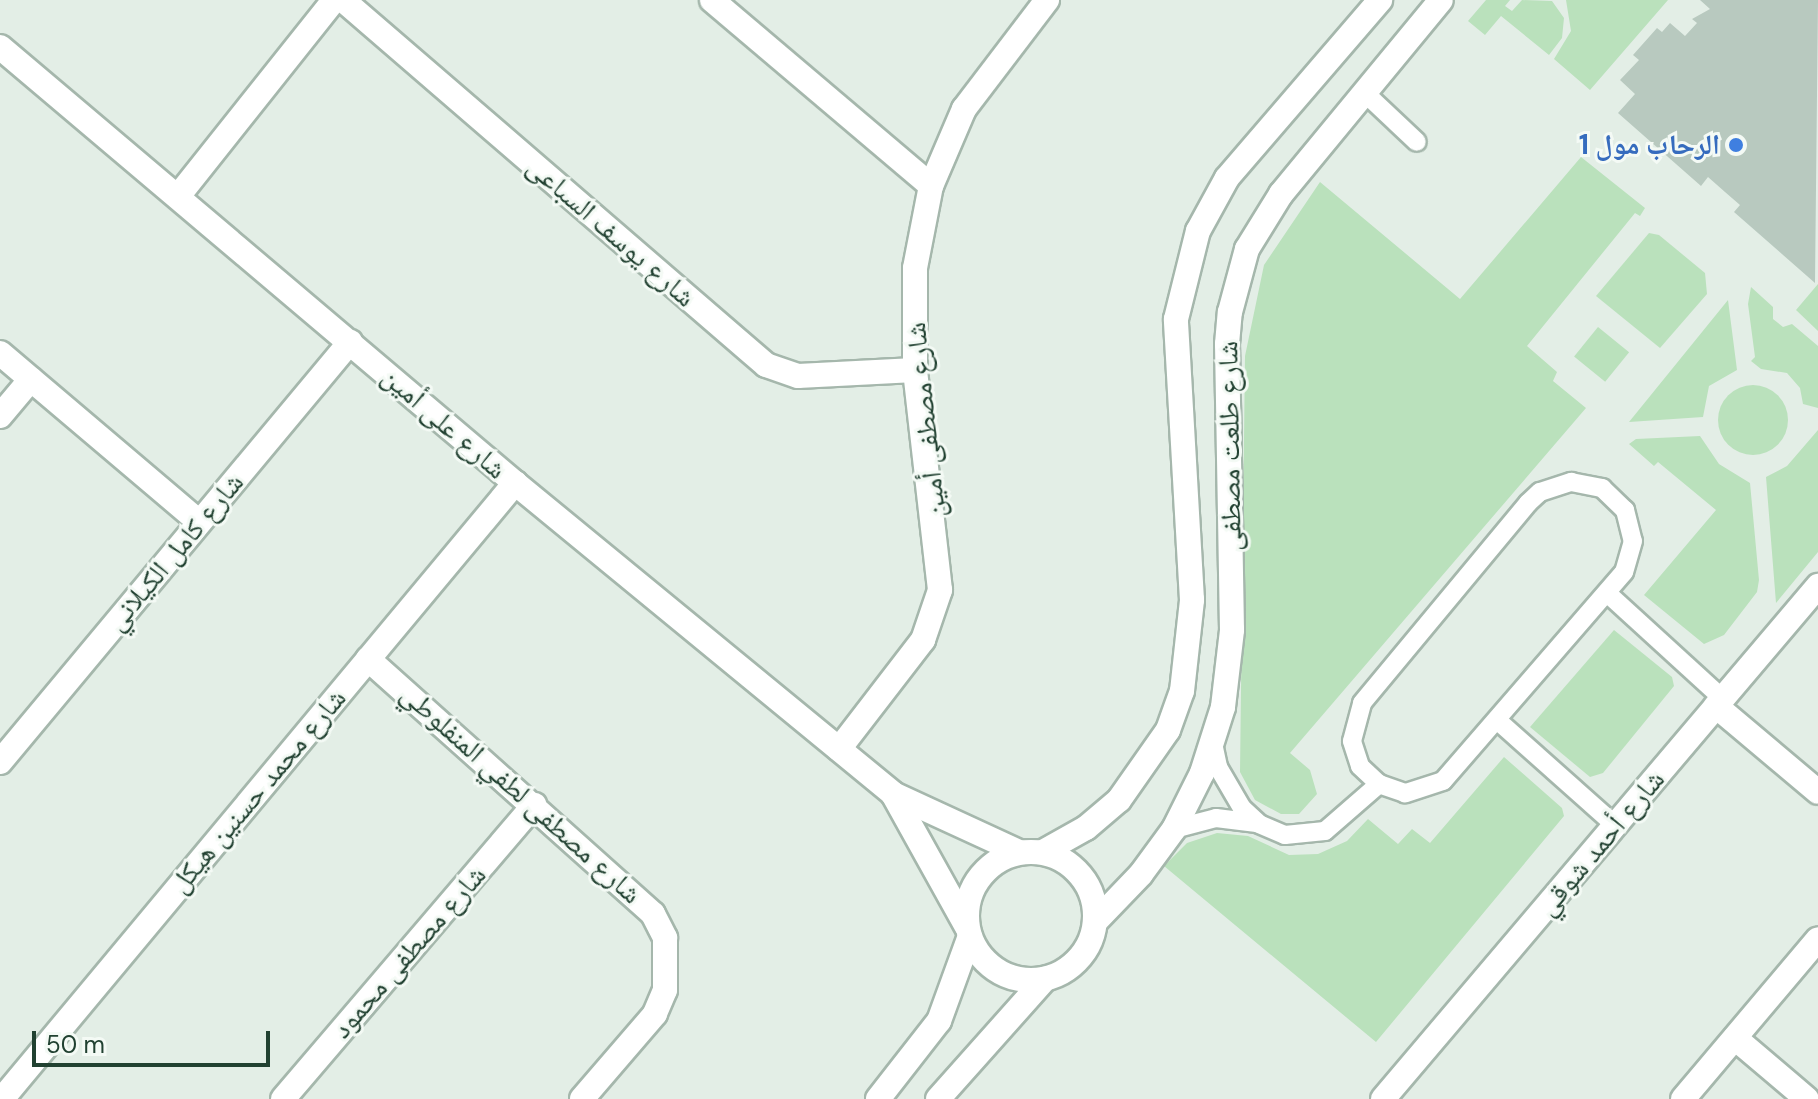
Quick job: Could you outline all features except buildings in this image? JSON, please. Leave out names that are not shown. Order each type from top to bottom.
[{"type":"street","points":[[179,195],[334,0]]},
{"type":"street","name":"شارع يوسف السباعى","points":[[343,0],[766,365],[807,377],[915,370]]},
{"type":"street","points":[[712,0],[931,186]]},
{"type":"street","name":"شارع مصطفى أمين","points":[[839,749],[923,640],[940,590],[915,370],[915,268],[931,186],[964,109],[1047,0]]},
{"type":"street","name":"شارع طلعت مصطفى","points":[[1031,852],[1119,800],[1168,730],[1182,691],[1192,600],[1176,319],[1198,231],[1227,178],[1380,0]]},
{"type":"street","name":"شارع طلعت مصطفى","points":[[1096,921],[1141,874],[1174,829],[1213,743],[1232,630],[1227,344],[1237,280],[1262,220],[1441,0]]},
{"type":"street","name":"شارع على أمين","points":[[0,47],[179,195],[515,483],[893,794],[1031,852]]},
{"type":"street","name":"شارع كامل الكيلاني","points":[[0,762],[350,342]]},
{"type":"street","points":[[0,353],[199,522]]},
{"type":"street","points":[[0,416],[31,379]]},
{"type":"street","name":"شارع محمد حسنين هيكل","points":[[2,1099],[515,483]]},
{"type":"street","name":"شارع أحمد شوقي","points":[[1383,1099],[1818,586]]},
{"type":"street","name":"شارع مصطفى لطفي المنفلوطي","points":[[368,659],[636,895],[665,938],[669,964],[655,1014],[582,1099]]},
{"type":"street","points":[[1720,702],[1818,792]]},
{"type":"street","name":"شارع على أمين","points":[[893,794],[968,932]]},
{"type":"street","name":"شارع مصطفى محمود","points":[[283,1099],[534,805]]},
{"type":"street","points":[[878,1099],[939,1021],[968,932],[973,888],[985,871],[1031,852],[1065,861],[1083,877],[1094,898],[1096,921],[1080,959],[1045,979],[938,1099]]},
{"type":"street","points":[[968,932],[991,967],[1008,976],[1045,979]]},
{"type":"street","points":[[1683,1099],[1818,939]]},
{"type":"street","points":[[1735,1038],[1807,1099]]},
{"type":"lane","points":[[1365,93],[1417,142]]},
{"type":"lane","points":[[1587,483],[1602,488],[1625,510],[1633,541],[1631,557],[1607,593],[1454,772],[1432,788],[1405,793],[1379,784],[1360,766],[1352,741],[1362,703],[1540,492],[1555,485],[1587,483]]},
{"type":"lane","points":[[1607,593],[1720,702]]},
{"type":"lane","points":[[1497,720],[1615,825]]},
{"type":"lane","points":[[1213,743],[1227,789],[1259,824]]},
{"type":"lane","points":[[1174,829],[1216,818],[1259,824],[1299,836],[1325,831],[1379,784]]},
{"type":"green space","points":[[1486,0],[1510,0],[1505,6],[1512,11],[1522,0],[1552,1],[1564,18],[1562,38],[1549,55],[1501,16],[1485,35],[1468,21]]},
{"type":"green space","points":[[1566,0],[1668,0],[1590,90],[1554,59],[1571,31]]},
{"type":"green space","points":[[1581,157],[1645,208],[1640,216],[1635,213],[1527,346],[1557,372],[1553,381],[1586,408],[1290,753],[1310,770],[1317,794],[1299,814],[1281,814],[1255,800],[1240,772],[1245,356],[1264,265],[1320,182],[1460,299]]},
{"type":"green space","points":[[1649,233],[1659,235],[1705,273],[1707,294],[1660,348],[1596,296]]},
{"type":"green space","points":[[1818,284],[1818,331],[1796,310]]},
{"type":"green space","points":[[1751,287],[1773,307],[1773,319],[1783,327],[1792,324],[1818,346],[1818,408],[1803,404],[1800,388],[1787,373],[1761,369],[1751,361],[1755,357],[1748,304]]},
{"type":"green space","points":[[1728,300],[1737,370],[1709,386],[1703,417],[1629,422]]},
{"type":"green space","points":[[1598,327],[1629,352],[1605,382],[1574,357]]},
{"type":"green space","points":[[1753,385],[1778,395],[1788,420],[1778,445],[1753,455],[1728,445],[1718,420],[1728,395]]},
{"type":"green space","points":[[1818,430],[1818,552],[1776,603],[1766,477],[1787,466]]},
{"type":"green space","points":[[1700,436],[1719,464],[1750,483],[1759,580],[1757,592],[1724,635],[1704,644],[1644,595],[1716,510],[1658,462],[1654,466],[1629,444],[1636,439]]},
{"type":"green space","points":[[1614,630],[1672,677],[1674,686],[1603,773],[1590,777],[1530,727]]},
{"type":"green space","points":[[1504,757],[1562,808],[1564,816],[1376,1042],[1164,866],[1187,843],[1217,833],[1248,836],[1289,855],[1318,854],[1347,841],[1368,819],[1398,844],[1412,829],[1430,843]]},
{"type":"place","name":"الرحاب مول 1","points":[[1736,145]]}]
